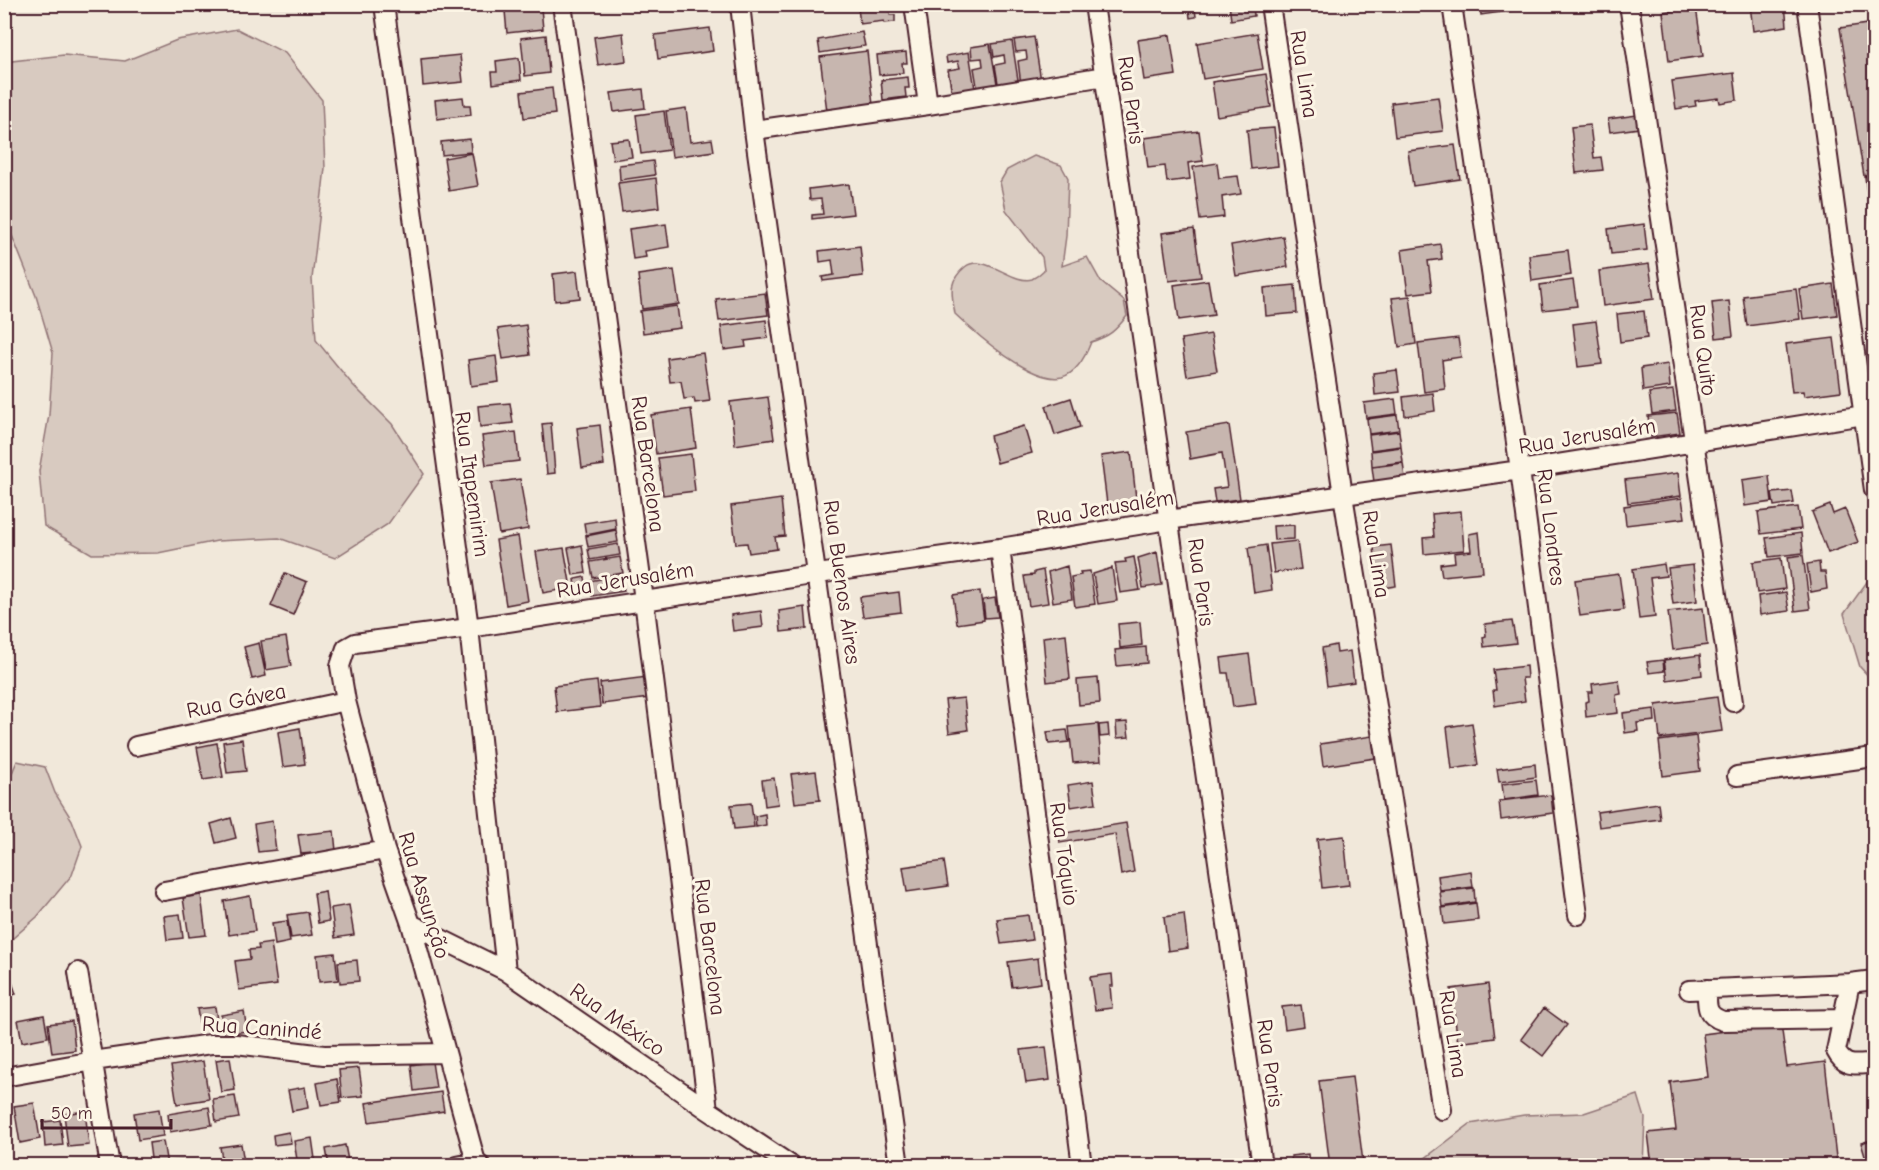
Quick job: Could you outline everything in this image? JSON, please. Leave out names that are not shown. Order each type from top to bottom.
[{"type":"street","name":"Rua Itapemirim","points":[[384,4],[469,627],[506,971]]},
{"type":"street","name":"Rua Barcelona","points":[[562,4],[644,600],[708,1110]]},
{"type":"street","name":"Rua Buenos Aires","points":[[740,4],[754,130],[818,574],[899,1166]]},
{"type":"street","points":[[914,4],[928,105]]},
{"type":"street","name":"Rua Paris","points":[[1094,4],[1262,1166]]},
{"type":"street","name":"Rua Lima","points":[[1270,4],[1343,495],[1442,1110]]},
{"type":"street","name":"Rua Londres","points":[[1452,4],[1520,470],[1578,915]]},
{"type":"street","name":"Rua Quito","points":[[1629,4],[1733,702]]},
{"type":"street","points":[[1807,4],[1874,490]]},
{"type":"street","points":[[754,130],[1105,76]]},
{"type":"street","name":"Rua Jerusalém","points":[[355,643],[1000,548],[1168,520],[1520,470],[1864,415]]},
{"type":"street","name":"Rua Tóquio","points":[[1000,548],[1082,1166]]},
{"type":"street","name":"Rua Assunção","points":[[355,643],[346,648],[340,666],[346,701],[385,850],[411,924],[478,1164]]},
{"type":"street","name":"Rua Gávea","points":[[136,746],[346,701]]},
{"type":"street","points":[[1737,776],[1875,757]]},
{"type":"street","points":[[164,891],[385,850]]},
{"type":"street","name":"Rua México","points":[[411,924],[506,971],[792,1166]]},
{"type":"street","points":[[78,972],[110,1166]]},
{"type":"street","points":[[1689,990],[1875,980]]},
{"type":"street","points":[[1850,983],[1836,1050],[1841,1060],[1849,1064],[1875,1064]]},
{"type":"street","points":[[1707,990],[1707,1008],[1714,1018],[1724,1021],[1843,1019]]},
{"type":"street","name":"Rua Canindé","points":[[4,1077],[211,1044],[236,1044],[324,1055],[446,1053]]},
{"type":"street","points":[[457,1166],[478,1164]]},
{"type":"shaded area","points":[[237,29],[285,53],[322,100],[325,168],[312,279],[316,340],[352,384],[392,424],[424,474],[388,524],[335,558],[279,538],[217,541],[158,553],[92,554],[44,526],[39,471],[49,415],[53,353],[36,296],[5,218],[5,72],[12,61],[64,55],[125,61],[177,40]]},
{"type":"shaded area","points":[[1034,156],[1061,165],[1068,178],[1066,236],[1062,266],[1087,257],[1101,282],[1124,301],[1127,316],[1112,332],[1091,342],[1084,358],[1076,368],[1062,377],[1050,377],[1036,373],[1005,356],[955,314],[953,300],[952,289],[955,278],[965,267],[973,263],[990,266],[1024,280],[1032,279],[1044,270],[1042,257],[1006,210],[1000,182],[1007,170]]},
{"type":"shaded area","points":[[1874,572],[1874,682],[1860,667],[1844,614]]},
{"type":"shaded area","points":[[17,761],[45,767],[55,793],[72,820],[82,846],[72,875],[37,917],[5,945],[5,790]]},
{"type":"shaded area","points":[[1638,1095],[1645,1118],[1643,1165],[1421,1165],[1424,1159],[1470,1124],[1524,1115],[1584,1113]]},
{"type":"building","points":[[453,4],[500,4],[500,9],[453,14]]},
{"type":"building","points":[[503,4],[519,4],[519,9],[504,10]]},
{"type":"building","points":[[1229,4],[1253,4],[1254,16],[1231,20]]},
{"type":"building","points":[[1480,4],[1514,4],[1515,10],[1481,15]]},
{"type":"building","points":[[1663,4],[1689,4],[1664,8]]},
{"type":"building","points":[[1750,4],[1785,4],[1787,26],[1753,31]]},
{"type":"building","points":[[889,5],[890,15],[895,15],[895,22],[860,24],[858,8]]},
{"type":"building","points":[[1696,7],[1703,56],[1669,61],[1663,12]]},
{"type":"building","points":[[541,8],[543,29],[507,33],[505,11]]},
{"type":"building","points":[[1195,8],[1196,17],[1190,18],[1189,9]]},
{"type":"building","points":[[1874,23],[1874,174],[1864,176],[1840,28]]},
{"type":"building","points":[[710,28],[713,51],[658,59],[655,35]]},
{"type":"building","points":[[862,32],[865,46],[820,53],[818,40]]},
{"type":"building","points":[[623,33],[626,61],[598,65],[594,37]]},
{"type":"building","points":[[1257,33],[1263,69],[1203,79],[1197,43]]},
{"type":"building","points":[[546,35],[549,73],[525,76],[521,38]]},
{"type":"building","points":[[1170,35],[1176,75],[1144,80],[1138,40]]},
{"type":"building","points":[[1034,37],[1041,81],[1021,85],[1018,61],[1027,59],[1026,51],[1016,52],[1014,40]]},
{"type":"building","points":[[1012,41],[1019,86],[999,89],[995,65],[1005,63],[1004,55],[994,57],[992,44]]},
{"type":"building","points":[[990,44],[998,89],[978,92],[974,68],[983,66],[982,58],[972,59],[971,47]]},
{"type":"building","points":[[867,51],[873,105],[827,111],[820,57]]},
{"type":"building","points":[[906,52],[907,63],[902,63],[903,73],[879,75],[877,55]]},
{"type":"building","points":[[969,52],[976,95],[953,99],[948,70],[960,68],[958,61],[947,63],[946,56]]},
{"type":"building","points":[[460,55],[463,82],[423,86],[421,59]]},
{"type":"building","points":[[519,58],[521,80],[493,84],[492,72],[497,72],[496,61]]},
{"type":"building","points":[[1734,73],[1737,100],[1720,103],[1719,98],[1695,101],[1696,106],[1676,109],[1672,81]]},
{"type":"building","points":[[1266,74],[1271,107],[1217,116],[1212,82]]},
{"type":"building","points":[[908,77],[909,88],[905,88],[906,97],[883,100],[881,80]]},
{"type":"building","points":[[552,88],[555,114],[524,118],[521,92]]},
{"type":"building","points":[[643,89],[645,108],[614,112],[611,93]]},
{"type":"building","points":[[463,97],[464,105],[470,105],[471,115],[437,119],[435,100]]},
{"type":"building","points":[[1438,97],[1443,131],[1395,137],[1391,103]]},
{"type":"building","points":[[686,108],[690,142],[712,139],[714,151],[672,157],[666,111]]},
{"type":"building","points":[[664,111],[669,150],[641,154],[636,115]]},
{"type":"building","points":[[1637,115],[1639,128],[1610,132],[1608,119]]},
{"type":"building","points":[[1590,125],[1594,158],[1601,157],[1603,170],[1576,173],[1571,127]]},
{"type":"building","points":[[1274,128],[1278,166],[1251,169],[1247,130]]},
{"type":"building","points":[[1199,131],[1203,161],[1188,163],[1190,179],[1167,182],[1165,166],[1148,168],[1144,138]]},
{"type":"building","points":[[470,139],[471,152],[442,155],[441,142]]},
{"type":"building","points":[[629,139],[632,157],[613,160],[610,141]]},
{"type":"building","points":[[1455,145],[1460,179],[1413,186],[1408,151]]},
{"type":"building","points":[[472,153],[478,186],[449,191],[444,158]]},
{"type":"building","points":[[653,161],[655,175],[620,180],[619,165]]},
{"type":"building","points":[[1217,163],[1219,178],[1238,176],[1241,194],[1222,197],[1224,217],[1200,220],[1193,167]]},
{"type":"building","points":[[1874,175],[1874,250],[1865,177]]},
{"type":"building","points":[[656,178],[659,207],[622,212],[618,183]]},
{"type":"building","points":[[849,184],[853,214],[812,219],[812,215],[823,214],[821,199],[810,200],[809,189]]},
{"type":"building","points":[[666,224],[669,247],[645,251],[646,257],[633,259],[629,229]]},
{"type":"building","points":[[1644,224],[1647,250],[1611,254],[1608,229]]},
{"type":"building","points":[[1194,229],[1201,277],[1169,281],[1162,233]]},
{"type":"building","points":[[1283,236],[1288,267],[1236,276],[1231,245]]},
{"type":"building","points":[[1440,244],[1442,259],[1428,261],[1432,291],[1408,294],[1402,250]]},
{"type":"building","points":[[860,246],[863,276],[823,281],[822,277],[834,275],[832,260],[820,262],[819,251]]},
{"type":"building","points":[[1568,250],[1571,275],[1532,281],[1529,255]]},
{"type":"building","points":[[1649,264],[1654,299],[1603,306],[1599,271]]},
{"type":"building","points":[[674,270],[679,304],[642,309],[638,275]]},
{"type":"building","points":[[577,271],[580,298],[555,301],[553,274]]},
{"type":"building","points":[[1208,280],[1214,315],[1179,320],[1174,285]]},
{"type":"building","points":[[1573,280],[1577,306],[1543,310],[1540,285]]},
{"type":"building","points":[[1833,284],[1837,315],[1803,319],[1799,289]]},
{"type":"building","points":[[1295,285],[1297,313],[1266,316],[1264,288]]},
{"type":"building","points":[[1796,289],[1800,319],[1747,326],[1743,296]]},
{"type":"building","points":[[765,293],[768,315],[719,321],[716,299]]},
{"type":"building","points":[[1410,296],[1416,344],[1399,347],[1392,298]]},
{"type":"building","points":[[1729,301],[1733,336],[1716,338],[1712,303]]},
{"type":"building","points":[[677,306],[680,328],[643,333],[640,311]]},
{"type":"building","points":[[1644,311],[1647,338],[1620,342],[1617,314]]},
{"type":"building","points":[[766,320],[768,338],[745,341],[746,347],[724,350],[721,326]]},
{"type":"building","points":[[1596,321],[1602,364],[1578,367],[1573,324]]},
{"type":"building","points":[[526,325],[530,355],[503,359],[498,329]]},
{"type":"building","points":[[1211,334],[1217,371],[1187,376],[1181,339]]},
{"type":"building","points":[[1458,338],[1461,357],[1442,360],[1445,389],[1424,392],[1418,343]]},
{"type":"building","points":[[1834,338],[1841,391],[1804,396],[1803,391],[1792,392],[1786,344]]},
{"type":"building","points":[[703,353],[710,401],[695,403],[694,398],[684,399],[681,381],[670,382],[667,358]]},
{"type":"building","points":[[496,356],[499,382],[471,386],[468,360]]},
{"type":"building","points":[[1668,364],[1670,387],[1643,391],[1641,368]]},
{"type":"building","points":[[1397,370],[1400,392],[1375,395],[1373,373]]},
{"type":"building","points":[[1673,390],[1676,411],[1652,414],[1649,393]]},
{"type":"building","points":[[1433,393],[1435,411],[1405,416],[1403,397]]},
{"type":"building","points":[[768,397],[774,439],[735,445],[730,402]]},
{"type":"building","points":[[1071,398],[1080,427],[1055,435],[1046,406]]},
{"type":"building","points":[[1395,399],[1397,414],[1366,418],[1364,403]]},
{"type":"building","points":[[510,403],[513,423],[480,427],[478,406]]},
{"type":"building","points":[[691,409],[696,448],[656,454],[651,415]]},
{"type":"building","points":[[1677,413],[1680,433],[1651,437],[1648,416]]},
{"type":"building","points":[[1397,415],[1399,430],[1369,434],[1367,419]]},
{"type":"building","points":[[551,423],[555,473],[547,474],[542,424]]},
{"type":"building","points":[[600,425],[604,465],[582,468],[577,428]]},
{"type":"building","points":[[1229,425],[1240,499],[1215,502],[1213,489],[1227,487],[1222,453],[1190,459],[1186,432]]},
{"type":"building","points":[[1024,426],[1032,453],[997,463],[990,436]]},
{"type":"building","points":[[1399,431],[1401,446],[1371,450],[1369,435]]},
{"type":"building","points":[[516,432],[519,461],[486,465],[482,436]]},
{"type":"building","points":[[1401,447],[1403,462],[1372,466],[1371,451]]},
{"type":"building","points":[[1131,452],[1137,508],[1108,512],[1101,456]]},
{"type":"building","points":[[691,454],[695,491],[663,495],[658,458]]},
{"type":"building","points":[[1403,463],[1405,478],[1374,482],[1372,467]]},
{"type":"building","points":[[1678,473],[1681,496],[1628,503],[1625,480]]},
{"type":"building","points":[[1769,476],[1772,502],[1745,506],[1742,480]]},
{"type":"building","points":[[520,479],[528,529],[499,534],[491,483]]},
{"type":"building","points":[[1792,491],[1794,503],[1774,506],[1772,493]]},
{"type":"building","points":[[1682,498],[1685,518],[1626,525],[1624,506]]},
{"type":"building","points":[[781,499],[785,536],[775,537],[777,549],[749,553],[747,543],[736,544],[731,506]]},
{"type":"building","points":[[1830,505],[1833,514],[1845,509],[1858,542],[1828,553],[1812,512]]},
{"type":"building","points":[[1798,507],[1801,529],[1761,534],[1758,512]]},
{"type":"building","points":[[1461,511],[1464,550],[1424,554],[1423,538],[1434,537],[1432,514]]},
{"type":"building","points":[[615,518],[616,529],[586,535],[584,523]]},
{"type":"building","points":[[1294,525],[1294,539],[1274,540],[1273,526]]},
{"type":"building","points":[[616,530],[618,542],[588,547],[586,536]]},
{"type":"building","points":[[1479,532],[1483,572],[1442,576],[1440,564],[1455,562],[1454,553],[1471,551],[1469,534]]},
{"type":"building","points":[[1801,533],[1803,553],[1769,557],[1766,538]]},
{"type":"building","points":[[518,536],[528,601],[506,605],[496,540]]},
{"type":"building","points":[[1297,541],[1301,569],[1274,573],[1270,544]]},
{"type":"building","points":[[618,544],[620,555],[590,560],[588,549]]},
{"type":"building","points":[[582,545],[586,573],[573,575],[568,548]]},
{"type":"building","points":[[1266,545],[1272,590],[1254,593],[1248,548]]},
{"type":"building","points":[[1391,545],[1396,586],[1378,589],[1374,547]]},
{"type":"building","points":[[564,548],[571,588],[543,593],[536,552]]},
{"type":"building","points":[[1157,552],[1162,585],[1143,588],[1138,558]]},
{"type":"building","points":[[1803,555],[1810,609],[1795,611],[1788,557]]},
{"type":"building","points":[[620,557],[623,573],[593,578],[590,562]]},
{"type":"building","points":[[1134,557],[1140,590],[1120,593],[1115,563],[1126,562],[1125,559]]},
{"type":"building","points":[[1781,558],[1785,589],[1757,593],[1753,562]]},
{"type":"building","points":[[1819,562],[1820,572],[1825,572],[1827,589],[1811,592],[1807,564]]},
{"type":"building","points":[[1664,564],[1666,576],[1650,578],[1655,617],[1639,619],[1633,569]]},
{"type":"building","points":[[1693,565],[1697,601],[1673,604],[1668,568]]},
{"type":"building","points":[[1067,566],[1072,599],[1053,602],[1048,572]]},
{"type":"building","points":[[1112,568],[1117,601],[1098,604],[1093,574]]},
{"type":"building","points":[[1043,570],[1048,603],[1029,606],[1024,576],[1034,575],[1034,572]]},
{"type":"building","points":[[1090,571],[1095,604],[1075,607],[1071,577],[1081,575],[1080,572]]},
{"type":"building","points":[[285,573],[307,582],[293,615],[271,606]]},
{"type":"building","points":[[1619,574],[1624,610],[1580,616],[1575,580]]},
{"type":"building","points":[[622,575],[624,591],[592,596],[589,581]]},
{"type":"building","points":[[585,577],[586,585],[576,587],[575,579]]},
{"type":"building","points":[[980,591],[984,620],[957,624],[953,595]]},
{"type":"building","points":[[899,592],[901,612],[863,617],[860,597]]},
{"type":"building","points":[[1786,592],[1789,611],[1760,615],[1758,596]]},
{"type":"building","points":[[995,598],[998,617],[985,618],[983,600]]},
{"type":"building","points":[[805,607],[807,629],[781,632],[779,611]]},
{"type":"building","points":[[1703,608],[1707,645],[1673,650],[1668,612]]},
{"type":"building","points":[[761,611],[763,627],[733,631],[731,615]]},
{"type":"building","points":[[1512,621],[1516,643],[1484,647],[1485,624]]},
{"type":"building","points":[[1140,622],[1142,645],[1120,648],[1118,624]]},
{"type":"building","points":[[1066,634],[1070,679],[1047,682],[1043,637]]},
{"type":"building","points":[[286,637],[291,666],[266,670],[261,641]]},
{"type":"building","points":[[259,643],[266,676],[252,679],[244,647]]},
{"type":"building","points":[[1336,645],[1337,653],[1350,651],[1354,682],[1327,686],[1322,648]]},
{"type":"building","points":[[1146,647],[1147,663],[1117,666],[1115,650]]},
{"type":"building","points":[[1249,654],[1256,704],[1233,707],[1228,673],[1223,673],[1221,658]]},
{"type":"building","points":[[1700,655],[1702,675],[1667,680],[1664,660]]},
{"type":"building","points":[[1663,660],[1664,671],[1649,673],[1647,662]]},
{"type":"building","points":[[1526,666],[1527,678],[1522,678],[1525,701],[1495,706],[1493,690],[1496,690],[1493,670]]},
{"type":"building","points":[[647,677],[649,698],[602,704],[600,683]]},
{"type":"building","points":[[1098,678],[1100,703],[1079,705],[1077,680]]},
{"type":"building","points":[[1619,680],[1621,694],[1616,695],[1618,713],[1586,717],[1585,702],[1589,701],[1588,692],[1593,692],[1592,684]]},
{"type":"building","points":[[597,681],[600,707],[557,712],[554,686]]},
{"type":"building","points":[[1717,697],[1722,731],[1660,739],[1656,705]]},
{"type":"building","points":[[964,698],[968,730],[949,733],[945,700]]},
{"type":"building","points":[[1654,709],[1655,721],[1637,723],[1638,731],[1625,733],[1623,713]]},
{"type":"building","points":[[1127,722],[1129,737],[1117,738],[1116,723]]},
{"type":"building","points":[[1472,723],[1478,765],[1452,769],[1447,727]]},
{"type":"building","points":[[1098,724],[1101,761],[1073,763],[1069,727]]},
{"type":"building","points":[[1108,724],[1109,736],[1100,737],[1099,725]]},
{"type":"building","points":[[300,728],[305,764],[283,767],[278,732]]},
{"type":"building","points":[[1067,730],[1069,742],[1049,744],[1047,732]]},
{"type":"building","points":[[1372,736],[1375,758],[1323,766],[1320,744]]},
{"type":"building","points":[[1696,736],[1700,771],[1663,776],[1659,741]]},
{"type":"building","points":[[242,739],[246,771],[227,773],[223,742]]},
{"type":"building","points":[[217,743],[223,777],[203,780],[197,747]]},
{"type":"building","points":[[1535,764],[1536,777],[1499,782],[1497,769]]},
{"type":"building","points":[[816,771],[820,800],[795,803],[791,774]]},
{"type":"building","points":[[774,778],[778,804],[765,806],[762,780]]},
{"type":"building","points":[[1536,780],[1538,795],[1504,800],[1502,784]]},
{"type":"building","points":[[1093,781],[1096,803],[1071,807],[1068,785]]},
{"type":"building","points":[[1551,795],[1553,813],[1501,820],[1499,801]]},
{"type":"building","points":[[751,803],[754,827],[734,829],[731,805]]},
{"type":"building","points":[[1658,803],[1660,819],[1599,827],[1597,812]]},
{"type":"building","points":[[765,814],[766,825],[756,827],[755,816]]},
{"type":"building","points":[[231,818],[236,838],[216,843],[211,824]]},
{"type":"building","points":[[272,821],[276,850],[258,852],[254,824]]},
{"type":"building","points":[[1126,823],[1134,872],[1121,875],[1115,834],[1060,843],[1059,834]]},
{"type":"building","points":[[334,831],[336,851],[301,854],[298,835]]},
{"type":"building","points":[[1344,836],[1349,885],[1322,888],[1317,839]]},
{"type":"building","points":[[944,861],[948,886],[907,892],[903,867]]},
{"type":"building","points":[[1471,871],[1473,887],[1440,891],[1438,876]]},
{"type":"building","points":[[1474,888],[1475,902],[1442,907],[1440,892]]},
{"type":"building","points":[[325,891],[329,921],[318,923],[314,893]]},
{"type":"building","points":[[201,895],[206,935],[189,937],[183,898]]},
{"type":"building","points":[[250,896],[255,931],[229,935],[224,901]]},
{"type":"building","points":[[1476,903],[1478,920],[1444,924],[1442,908]]},
{"type":"building","points":[[349,905],[354,935],[335,938],[331,908]]},
{"type":"building","points":[[308,912],[312,935],[291,938],[287,915]]},
{"type":"building","points":[[180,914],[183,938],[167,940],[164,916]]},
{"type":"building","points":[[1184,914],[1188,948],[1168,951],[1164,917]]},
{"type":"building","points":[[1028,915],[1032,940],[1001,944],[997,919]]},
{"type":"building","points":[[287,921],[290,942],[275,945],[272,923]]},
{"type":"building","points":[[271,943],[277,985],[239,990],[235,961],[250,959],[249,950],[259,949],[258,945]]},
{"type":"building","points":[[335,953],[338,980],[319,982],[317,955]]},
{"type":"building","points":[[1038,958],[1041,983],[1012,987],[1008,962]]},
{"type":"building","points":[[357,960],[359,981],[340,983],[338,962]]},
{"type":"building","points":[[1112,974],[1113,986],[1110,986],[1112,1008],[1095,1010],[1090,977]]},
{"type":"building","points":[[10,976],[16,994],[4,998],[4,977]]},
{"type":"building","points":[[1488,984],[1495,1038],[1458,1043],[1451,989]]},
{"type":"building","points":[[1301,1005],[1304,1026],[1285,1029],[1282,1007]]},
{"type":"building","points":[[215,1007],[218,1026],[200,1028],[197,1009]]},
{"type":"building","points":[[1544,1008],[1567,1025],[1543,1056],[1521,1039]]},
{"type":"building","points":[[244,1011],[247,1031],[224,1034],[221,1015]]},
{"type":"building","points":[[44,1015],[48,1037],[22,1042],[18,1020]]},
{"type":"building","points":[[72,1021],[75,1050],[52,1053],[48,1024]]},
{"type":"building","points":[[1781,1024],[1787,1067],[1825,1062],[1837,1166],[1652,1166],[1648,1133],[1676,1130],[1670,1082],[1708,1077],[1703,1034]]},
{"type":"building","points":[[1046,1047],[1050,1080],[1026,1083],[1021,1050]]},
{"type":"building","points":[[230,1058],[235,1090],[221,1092],[216,1060]]},
{"type":"building","points":[[203,1061],[209,1099],[177,1104],[171,1066]]},
{"type":"building","points":[[432,1062],[436,1088],[414,1091],[411,1065]]},
{"type":"building","points":[[359,1068],[363,1096],[342,1098],[339,1070]]},
{"type":"building","points":[[1352,1077],[1363,1162],[1330,1166],[1319,1081]]},
{"type":"building","points":[[337,1079],[341,1102],[321,1105],[317,1083]]},
{"type":"building","points":[[305,1087],[308,1108],[292,1111],[288,1090]]},
{"type":"building","points":[[441,1092],[444,1111],[369,1122],[366,1103]]},
{"type":"building","points":[[235,1096],[239,1118],[216,1122],[213,1099]]},
{"type":"building","points":[[34,1103],[40,1139],[20,1143],[14,1106]]},
{"type":"building","points":[[209,1107],[212,1125],[170,1132],[168,1114]]},
{"type":"building","points":[[159,1109],[163,1136],[138,1140],[134,1113]]},
{"type":"building","points":[[85,1111],[89,1145],[68,1147],[64,1114]]},
{"type":"building","points":[[60,1120],[63,1145],[45,1147],[43,1122]]},
{"type":"building","points":[[289,1132],[291,1143],[274,1145],[273,1135]]},
{"type":"building","points":[[312,1138],[316,1166],[298,1166],[294,1141]]},
{"type":"building","points":[[1874,1139],[1874,1166],[1868,1166],[1861,1143]]},
{"type":"building","points":[[163,1141],[167,1165],[152,1166],[149,1143]]},
{"type":"building","points":[[241,1144],[244,1162],[223,1165],[220,1147]]},
{"type":"building","points":[[345,1145],[349,1166],[329,1166],[326,1149]]},
{"type":"building","points":[[1308,1154],[1309,1166],[1292,1166],[1291,1156]]},
{"type":"building","points":[[194,1160],[194,1166],[167,1166],[167,1162]]},
{"type":"building","points":[[1215,1161],[1215,1166],[1181,1166]]}]
